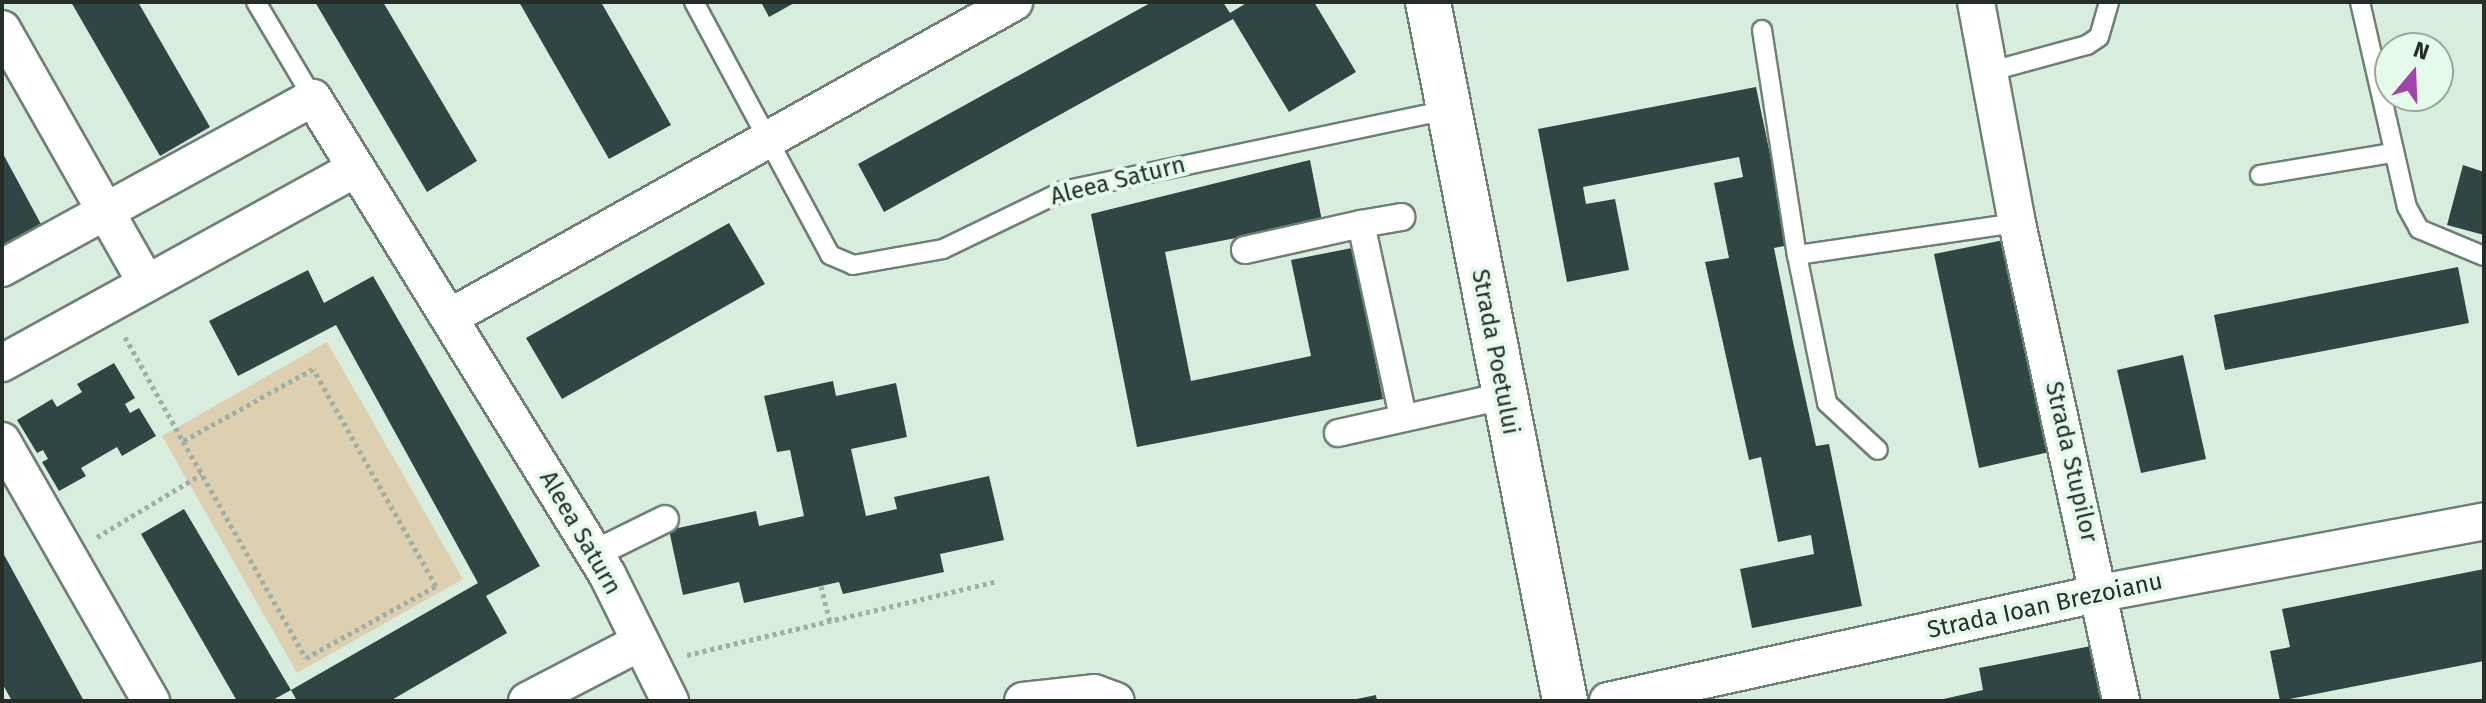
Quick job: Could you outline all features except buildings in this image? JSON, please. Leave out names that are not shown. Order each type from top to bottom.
[{"type":"street","points":[[452,316],[771,142],[1014,2]]},
{"type":"street","name":"Strada Poetului","points":[[1428,2],[1565,701]]},
{"type":"street","name":"Strada Stupilor","points":[[1976,2],[2017,223],[2101,593],[2121,701]]},
{"type":"street","points":[[2,29],[146,283]]},
{"type":"street","name":"Aleea Saturn","points":[[313,98],[452,316],[655,650],[670,701]]},
{"type":"street","points":[[2,268],[313,98]]},
{"type":"street","points":[[2,363],[356,168]]},
{"type":"street","points":[[1245,250],[1401,217]]},
{"type":"street","points":[[1361,224],[1403,416]]},
{"type":"street","points":[[1338,433],[1403,416],[1504,396]]},
{"type":"street","points":[[2,441],[151,701]]},
{"type":"street","points":[[594,554],[665,519]]},
{"type":"street","name":"Strada Ioan Brezoianu","points":[[1608,701],[2101,593],[2484,521]]},
{"type":"street","points":[[527,701],[655,650]]},
{"type":"street","points":[[1023,701],[1094,693],[1116,701]]},
{"type":"lane","name":"Aleea Saturn","points":[[256,2],[313,98]]},
{"type":"lane","name":"Aleea Saturn","points":[[694,2],[830,255],[853,265],[943,249],[1063,191],[1447,110]]},
{"type":"lane","points":[[1988,72],[2087,45],[2099,37],[2109,2]]},
{"type":"lane","points":[[2360,2],[2391,153],[2419,229],[2484,256]]},
{"type":"lane","points":[[1762,30],[1797,255],[1827,403],[1878,450]]},
{"type":"lane","points":[[2260,175],[2391,153]]},
{"type":"lane","points":[[1797,255],[2017,223]]},
{"type":"path","points":[[107,305],[183,441],[306,658],[436,586],[313,369],[183,441]]},
{"type":"path","points":[[65,555],[202,474]]},
{"type":"path","points":[[655,650],[830,621],[998,581]]},
{"type":"path","points":[[821,586],[830,621]]},
{"type":"shaded area","points":[[327,342],[463,579],[297,673],[162,436]]}]
